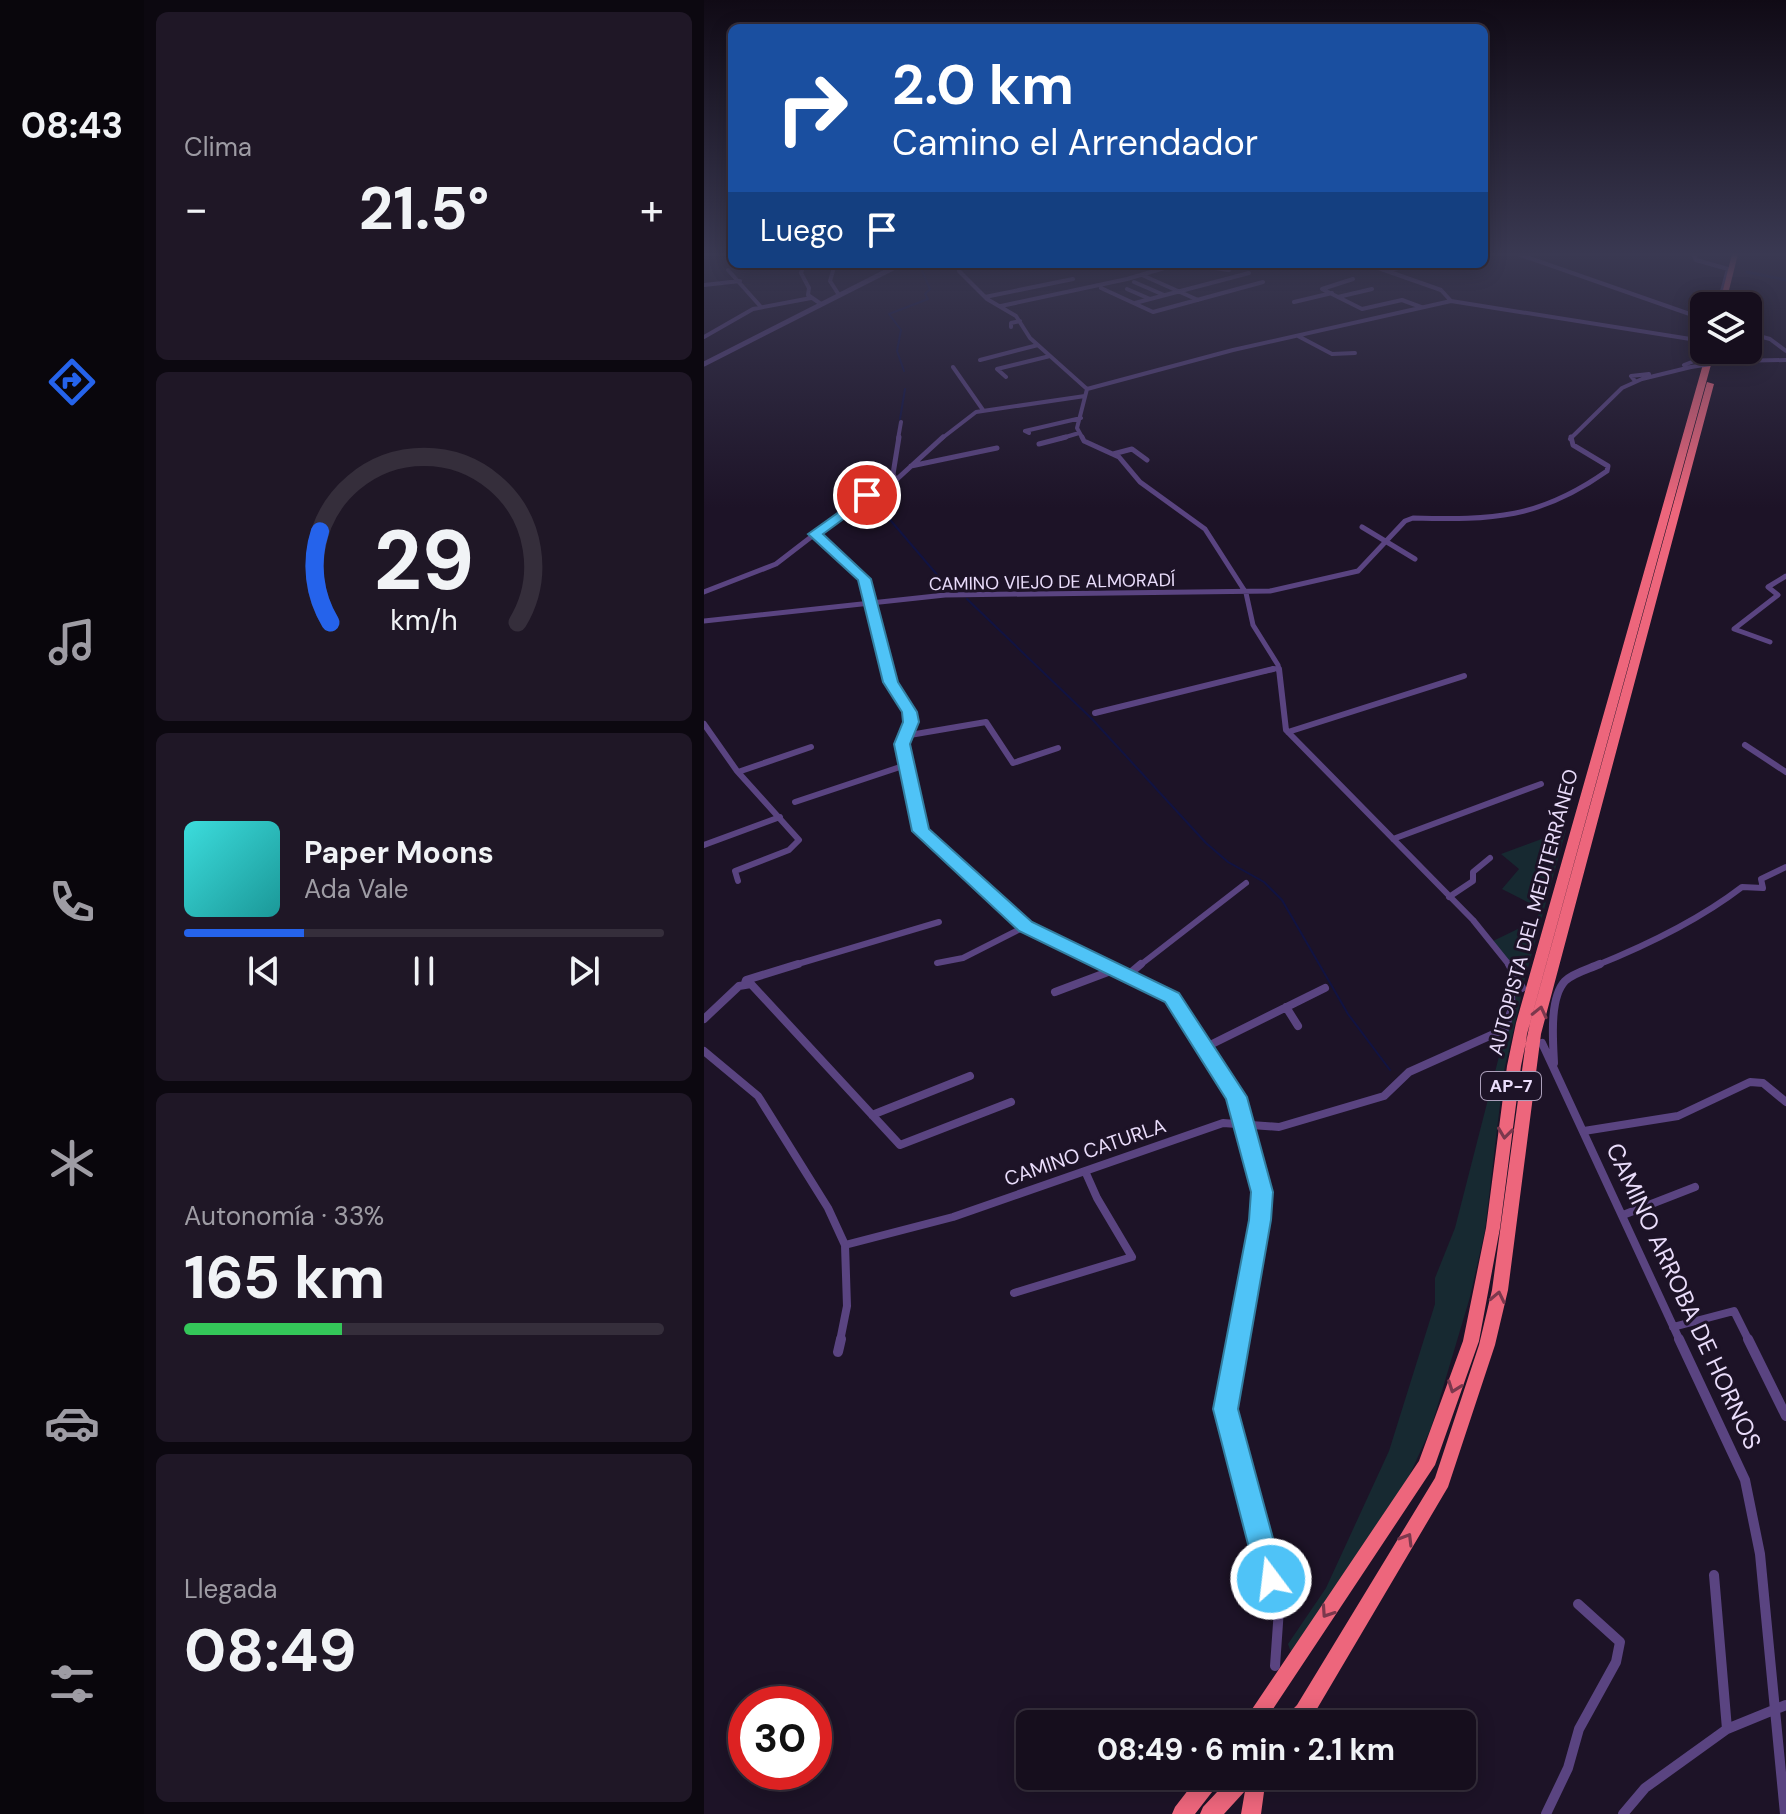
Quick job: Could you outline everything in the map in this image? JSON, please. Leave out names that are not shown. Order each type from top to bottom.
[{"type":"highway","name":"AUTOPISTA DEL MEDITERRÁNEO","points":[[1261,1710],[1426,1465],[1471,1341],[1493,1228],[1514,1066],[1523,1023],[1707,364]]},
{"type":"highway","name":"AUTOPISTA DEL MEDITERRÁNEO","points":[[1303,1710],[1442,1481],[1487,1345],[1500,1290],[1521,1119],[1537,1022],[1715,364]]},
{"type":"highway","points":[[1182,1814],[1201,1790]]},
{"type":"highway","points":[[1210,1814],[1232,1790]]},
{"type":"highway","points":[[1251,1814],[1255,1790]]},
{"type":"street","points":[[704,364],[753,339]]},
{"type":"street","points":[[1033,339],[1086,392]]},
{"type":"street","points":[[704,592],[776,564],[859,501],[896,480],[909,465],[958,424],[983,410],[1086,392],[1288,339]]},
{"type":"street","points":[[1302,339],[1326,353],[1343,357],[1355,353]]},
{"type":"street","points":[[1769,339],[1786,351]]},
{"type":"street","points":[[980,360],[1038,345]]},
{"type":"street","points":[[1006,377],[997,369],[1050,356]]},
{"type":"street","name":"CAMINO VIEJO DE ALMORADÍ","points":[[704,621],[945,595],[1246,593],[1284,588],[1358,571],[1405,521],[1413,518],[1466,521],[1509,518],[1587,486],[1607,471],[1608,466],[1573,445],[1569,438],[1616,392],[1635,381],[1731,361],[1786,360]]},
{"type":"street","points":[[1635,381],[1631,376],[1653,374],[1690,362]]},
{"type":"street","points":[[953,367],[983,410]]},
{"type":"street","points":[[1086,392],[1077,428],[1084,441],[1113,454],[1140,482],[1205,529],[1246,593],[1253,625],[1279,668],[1288,732],[1449,897],[1473,881],[1473,872],[1490,858]]},
{"type":"street","points":[[1029,433],[1025,431],[1081,418]]},
{"type":"street","points":[[896,480],[893,474],[901,422]]},
{"type":"street","points":[[1039,444],[1079,433]]},
{"type":"street","points":[[909,465],[997,448]]},
{"type":"street","points":[[1113,454],[1132,449],[1147,460]]},
{"type":"street","points":[[977,452],[988,457]]},
{"type":"street","points":[[1362,527],[1415,559]]},
{"type":"street","points":[[815,534],[865,579],[890,682],[909,712],[911,722],[902,744],[921,831],[1026,926],[1172,997],[1236,1097],[1262,1192],[1225,1409],[1279,1609],[1275,1666]]},
{"type":"street","points":[[1770,642],[1734,629],[1778,595],[1768,587],[1786,576]]},
{"type":"street","points":[[1095,713],[1279,668]]},
{"type":"street","points":[[1288,732],[1464,676]]},
{"type":"street","points":[[904,736],[986,722],[1013,763],[1058,748]]},
{"type":"street","points":[[704,724],[738,772],[799,840],[796,845],[735,871],[738,881]]},
{"type":"street","points":[[1745,745],[1786,772]]},
{"type":"street","points":[[738,772],[811,747]]},
{"type":"street","points":[[795,802],[906,765]]},
{"type":"street","points":[[1393,839],[1541,784]]},
{"type":"street","points":[[704,845],[780,817]]},
{"type":"street","points":[[1554,1064],[1552,1026],[1560,988],[1567,978],[1623,955],[1742,887],[1763,888],[1761,879],[1786,867]]},
{"type":"street","points":[[1128,975],[1246,883]]},
{"type":"street","name":"CAMINO CATURLA","points":[[845,1245],[953,1217],[1223,1123],[1279,1127],[1384,1096],[1409,1072],[1505,1029],[1512,1008],[1510,982],[1519,984],[1483,932],[1449,897]]},
{"type":"street","points":[[704,1019],[746,980],[939,922]]},
{"type":"street","points":[[937,963],[963,958],[1026,926]]},
{"type":"street","points":[[1055,992],[1116,969]]},
{"type":"street","points":[[745,983],[751,984],[900,1145],[1011,1102]]},
{"type":"street","points":[[1204,1048],[1325,988]]},
{"type":"street","points":[[1286,1007],[1298,1026]]},
{"type":"street","name":"CAMINO ARROBA DE HORNOS","points":[[1542,1043],[1745,1480],[1760,1554],[1781,1708],[1785,1814]]},
{"type":"street","points":[[704,1051],[758,1096],[828,1208],[845,1245],[846,1326],[838,1352]]},
{"type":"street","points":[[872,1115],[970,1076]]},
{"type":"street","points":[[1584,1131],[1678,1116],[1750,1082],[1763,1083],[1786,1102]]},
{"type":"street","points":[[1014,1293],[1132,1257],[1097,1198],[1085,1171]]},
{"type":"street","points":[[1623,1215],[1695,1187]]},
{"type":"street","points":[[1673,1327],[1734,1311],[1786,1416]]},
{"type":"street","points":[[1714,1575],[1727,1729]]},
{"type":"street","points":[[1546,1814],[1568,1768],[1579,1729],[1616,1662],[1620,1642],[1578,1604]]},
{"type":"street","points":[[1623,1814],[1645,1788],[1727,1729],[1781,1708]]},
{"type":"shaded area","points":[[1566,830],[1523,986],[1493,941],[1536,920],[1541,909],[1502,889],[1519,869],[1501,854]]},
{"type":"shaded area","points":[[1519,990],[1521,998],[1504,1071],[1485,1230],[1470,1297],[1431,1428],[1401,1494],[1292,1655],[1288,1644],[1326,1588],[1389,1451],[1435,1304],[1435,1278],[1455,1228],[1505,1033],[1517,1004],[1514,993]]},
{"type":"waterway","points":[[899,339],[897,351],[904,371]]},
{"type":"waterway","points":[[900,419],[905,389]]},
{"type":"waterway","points":[[890,485],[886,515],[939,577],[959,593]]},
{"type":"waterway","points":[[967,599],[1092,719],[1206,843],[1228,862],[1264,882],[1282,900],[1348,1014],[1390,1070]]},
{"type":"route","points":[[867,495],[815,534],[865,579],[890,682],[909,712],[911,722],[902,744],[921,831],[1026,926],[1172,997],[1236,1097],[1262,1192],[1260,1220],[1225,1409],[1271,1579]]}]
